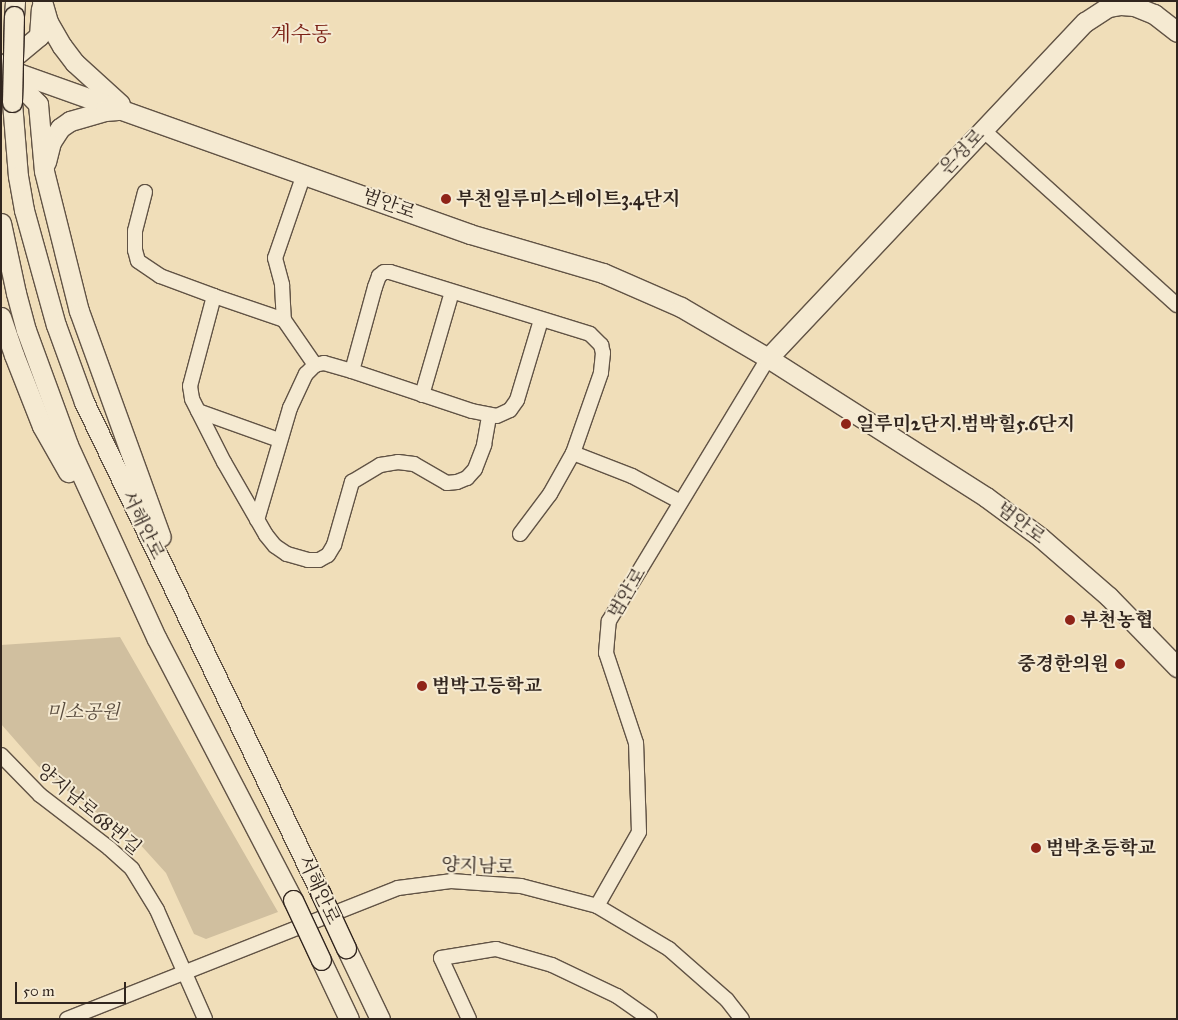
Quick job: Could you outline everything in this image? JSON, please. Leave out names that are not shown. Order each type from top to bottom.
[{"type":"main road","points":[[42,1],[39,36],[1,67],[38,104],[44,171],[79,311],[192,622]]},
{"type":"main road","points":[[42,1],[48,22],[62,46],[75,63],[126,110]]},
{"type":"main road","name":"은성로","points":[[768,358],[1076,31],[1096,13],[1121,5],[1134,6],[1154,14],[1177,32]]},
{"type":"main road","name":"서해안로","points":[[15,9],[12,102],[18,176],[23,202],[56,325],[100,439],[192,622],[380,1019]]},
{"type":"main road","name":"범안로","points":[[1,67],[470,234],[603,273],[680,307],[768,358],[986,497],[1040,537],[1109,597],[1177,667]]},
{"type":"main road","points":[[44,171],[51,142],[65,124],[84,115],[126,110]]},
{"type":"main road","name":"서해안로","points":[[1,223],[26,330],[68,445],[157,639],[293,900],[349,1019]]},
{"type":"main road","points":[[1,317],[42,426],[157,639]]},
{"type":"street","points":[[983,130],[1177,304]]},
{"type":"street","points":[[304,174],[275,258],[282,285],[284,320],[315,364]]},
{"type":"street","points":[[144,192],[135,231],[135,250],[138,261],[160,276],[284,320]]},
{"type":"street","points":[[352,371],[379,276],[384,272],[390,272],[590,334],[601,345],[603,353],[601,373],[573,453],[550,494],[520,534]]},
{"type":"street","points":[[422,395],[452,292]]},
{"type":"street","points":[[214,296],[190,386],[198,411],[257,520],[275,546],[287,554],[298,558],[319,560],[328,555],[334,545],[352,482],[380,465],[398,462],[414,464],[447,483],[467,478],[475,469],[484,445],[489,416]]},
{"type":"street","points":[[257,520],[280,440],[298,390],[306,374],[315,364],[324,364],[352,371],[489,416],[497,416],[510,410],[517,400],[541,320]]},
{"type":"street","name":"범안로","points":[[597,906],[639,832],[636,743],[606,653],[609,622],[768,358]]},
{"type":"street","points":[[198,411],[280,440]]},
{"type":"street","points":[[573,453],[632,476],[681,502]]},
{"type":"street","name":"양지남로68번길","points":[[2,759],[40,795],[122,858],[132,869],[157,910],[186,971],[205,1019]]},
{"type":"street","name":"양지남로","points":[[67,1019],[398,888],[451,881],[521,886],[597,906],[669,949],[726,1000],[742,1019]]},
{"type":"street","points":[[469,1019],[441,958],[496,948],[552,965],[618,996],[650,1019]]},
{"type":"green space","name":"미소공원","points":[[120,637],[278,912],[206,939],[194,934],[166,873],[137,841],[76,798],[38,766],[1,724],[1,645]]},
{"type":"place","name":"부천일루미스테이트3.4단지","points":[[446,199]]},
{"type":"place","name":"일루미2단지.범박힐5.6단지","points":[[846,424]]},
{"type":"place","name":"부천농협","points":[[1070,620]]},
{"type":"place","name":"중경한의원","points":[[1120,664]]},
{"type":"place","name":"범박고등학교","points":[[422,686]]},
{"type":"place","name":"범박초등학교","points":[[1036,848]]},
{"type":"district","name":"계수동","points":[[301,34]]}]
